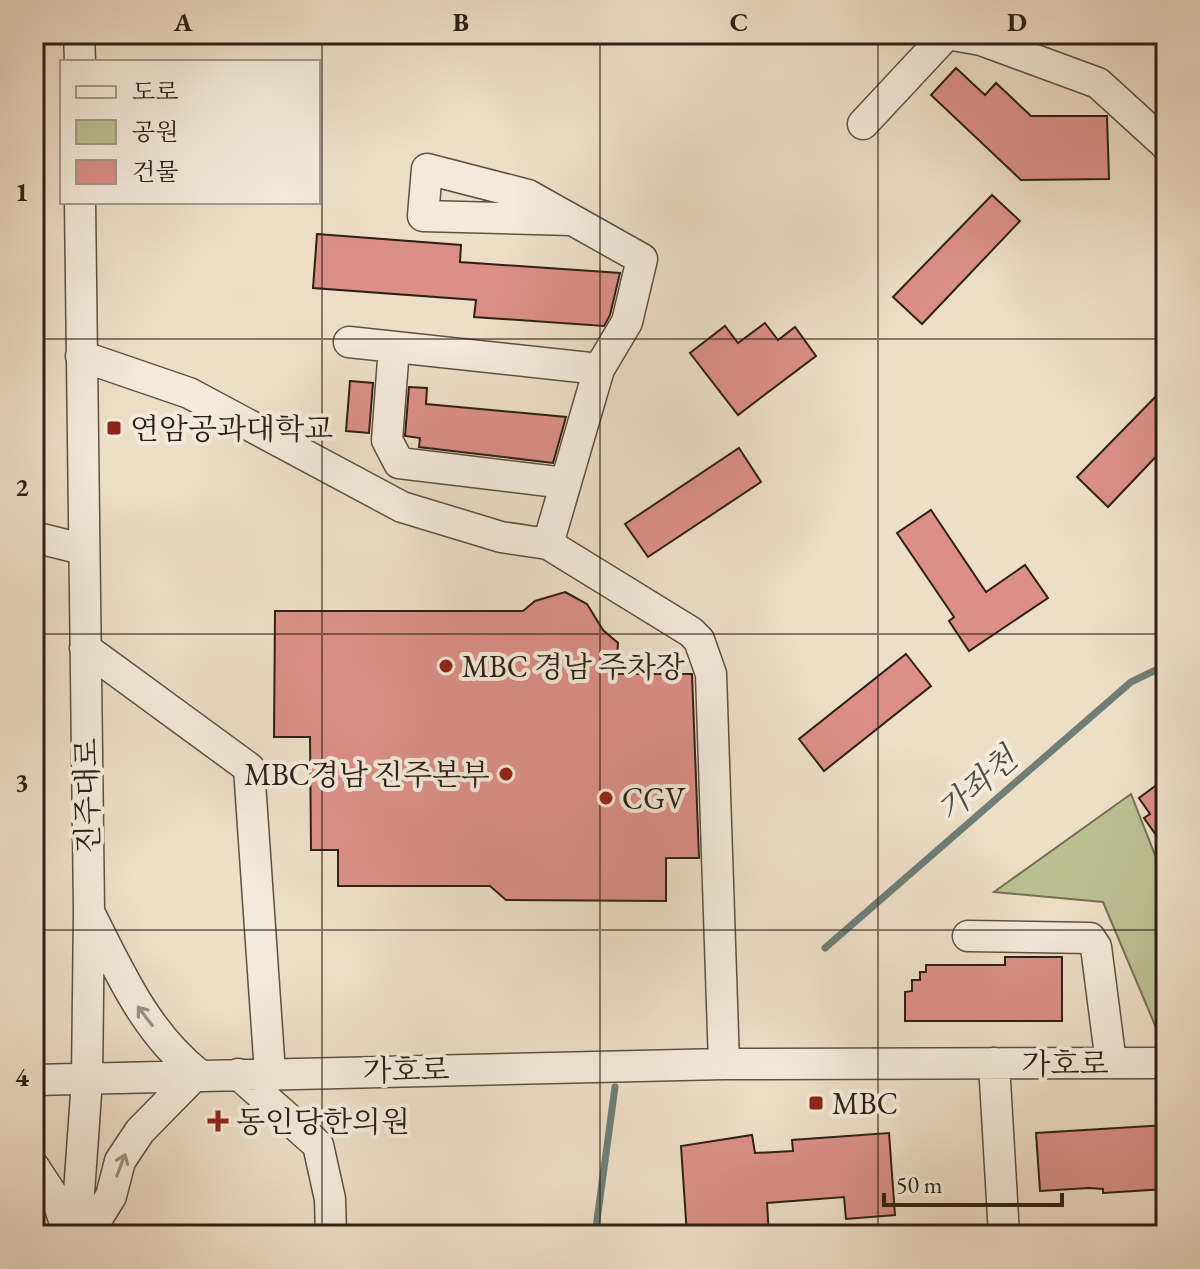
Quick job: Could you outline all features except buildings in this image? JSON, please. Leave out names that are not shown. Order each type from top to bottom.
[{"type":"street","points":[[79,34],[80,60]]},
{"type":"street","points":[[863,124],[947,34],[981,40],[1098,83],[1166,145]]},
{"type":"street","name":"진주대로","points":[[76,1235],[87,1080],[89,911],[80,204]]},
{"type":"street","points":[[548,544],[599,369],[627,322],[642,259],[570,220]]},
{"type":"street","points":[[349,342],[599,369]]},
{"type":"street","points":[[394,347],[387,440],[399,463],[565,483]]},
{"type":"street","points":[[81,356],[189,393],[402,507],[501,537],[548,544],[651,606],[699,640],[711,674],[724,1064]]},
{"type":"street","points":[[34,537],[82,549]]},
{"type":"street","points":[[85,648],[249,768],[270,1073]]},
{"type":"street","points":[[87,1235],[111,1196],[120,1161],[140,1131],[197,1073],[178,1058],[133,1001],[89,911]]},
{"type":"street","points":[[968,936],[1090,938],[1096,947],[1111,1063]]},
{"type":"street","points":[[994,1063],[1004,1235]]},
{"type":"street","name":"가호로","points":[[34,1080],[197,1073],[724,1064],[1166,1063]]},
{"type":"street","points":[[238,1074],[318,1145],[330,1199],[331,1235]]},
{"type":"street","points":[[34,1167],[59,1205],[69,1235]]},
{"type":"green space","points":[[1131,794],[1166,883],[1166,1030],[1157,1030],[1103,902],[994,892]]},
{"type":"waterway","name":"가좌천","points":[[825,948],[1131,682],[1166,665]]},
{"type":"waterway","name":"가좌천","points":[[595,1235],[615,1087]]},
{"type":"place","name":"연암공과대학교","points":[[114,428]]},
{"type":"place","name":"MBC 경남 주차장","points":[[446,666]]},
{"type":"place","name":"MBC경남 진주본부","points":[[506,774]]},
{"type":"place","name":"CGV","points":[[606,798]]},
{"type":"place","name":"MBC","points":[[816,1103]]},
{"type":"place","name":"동인당한의원","points":[[218,1121]]}]
